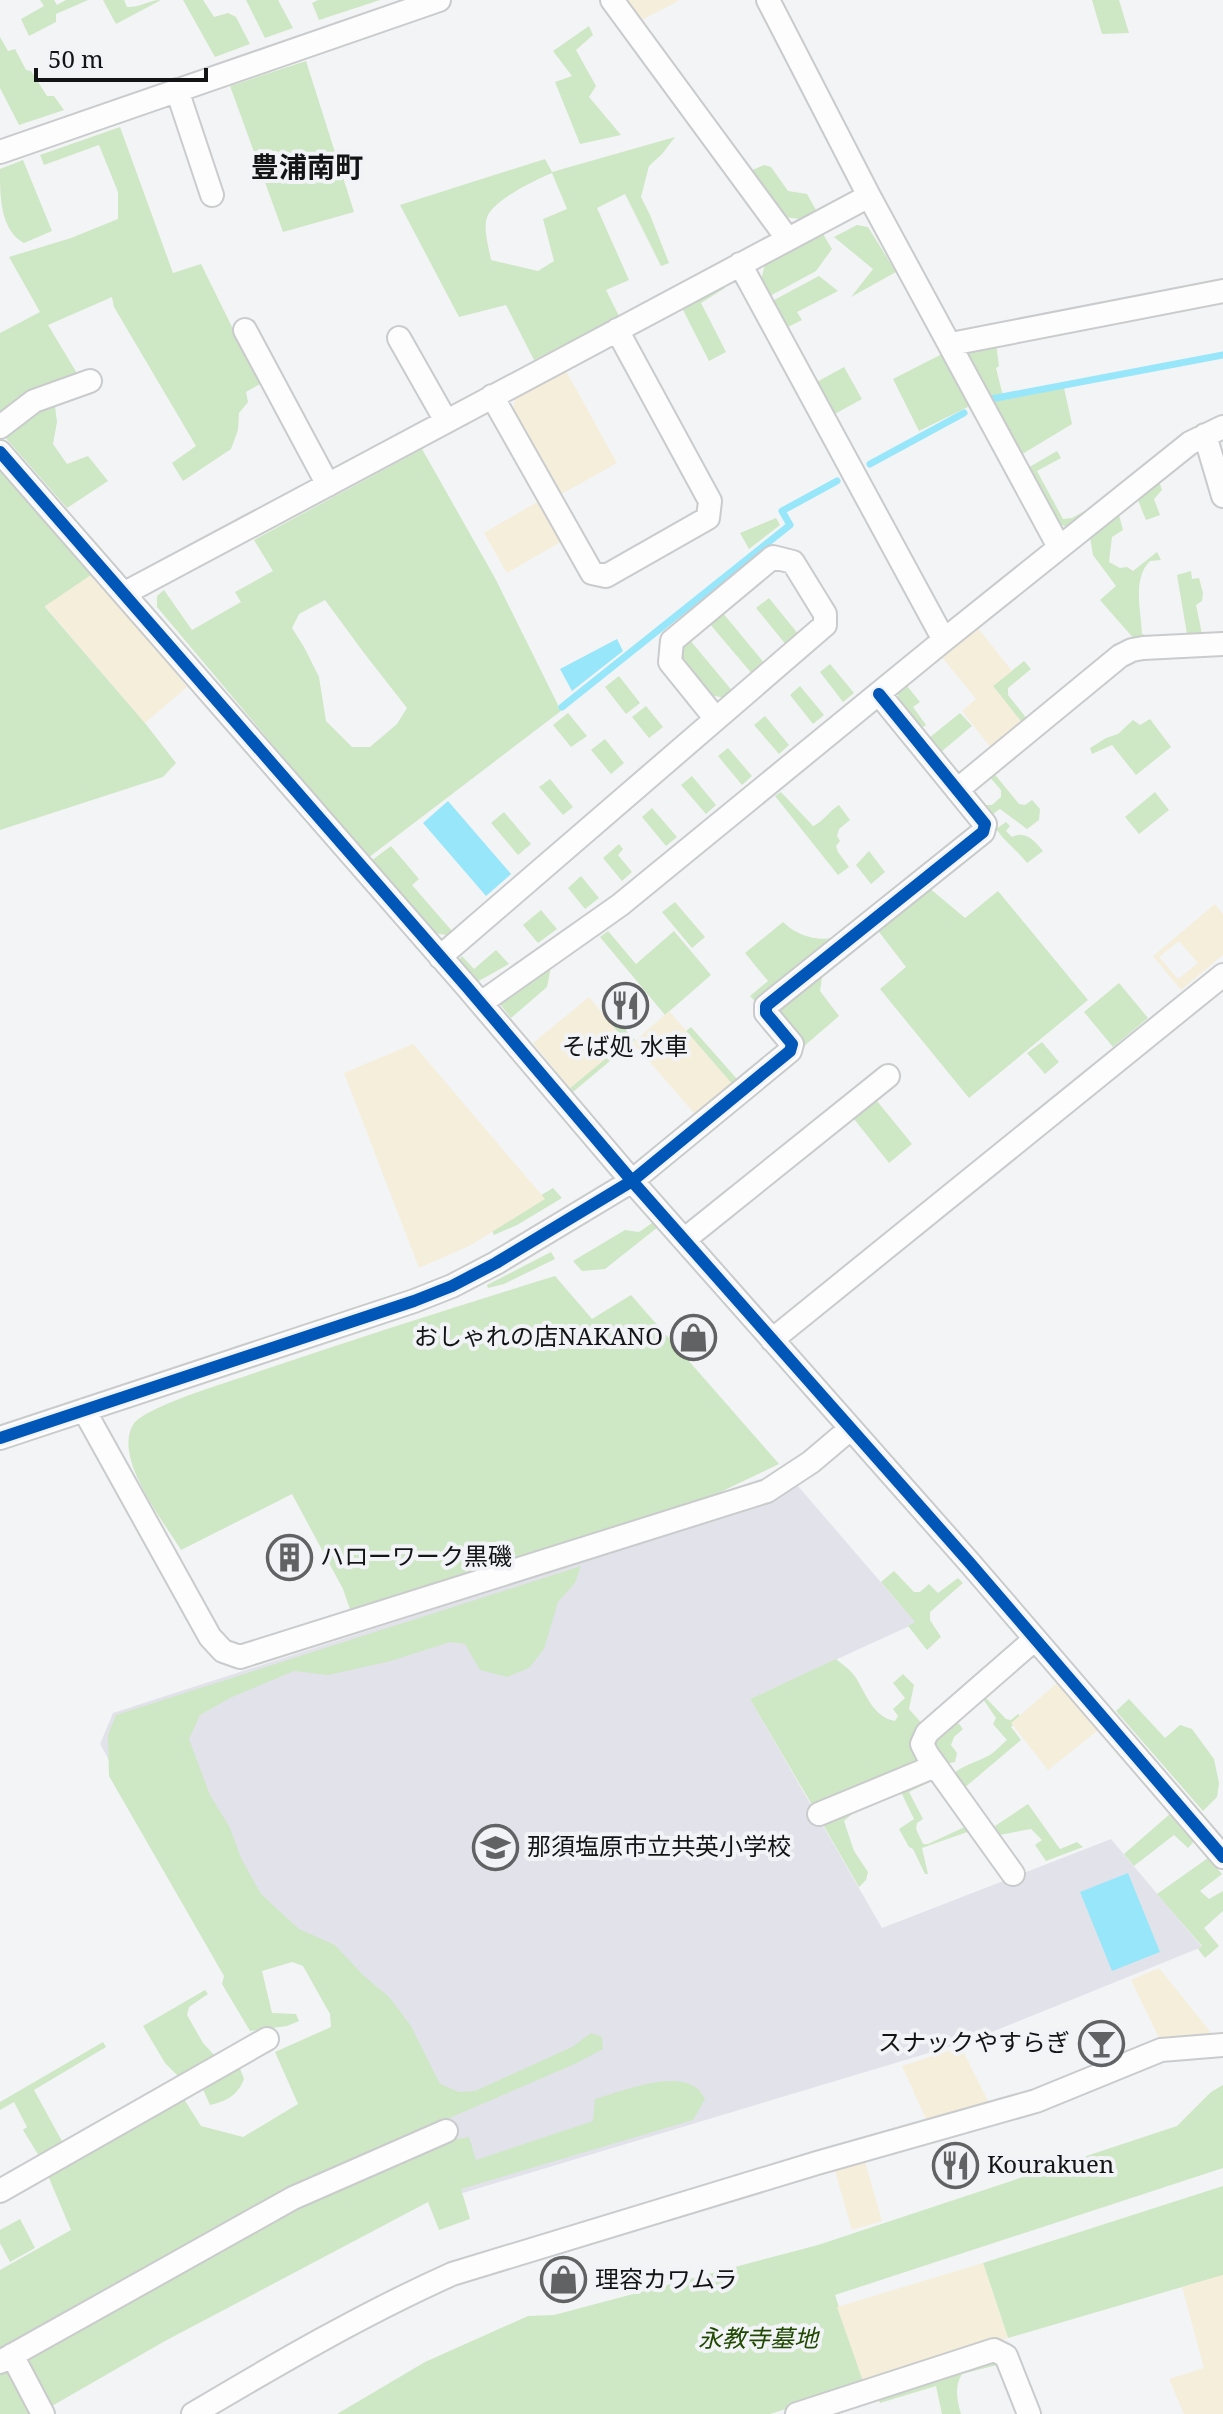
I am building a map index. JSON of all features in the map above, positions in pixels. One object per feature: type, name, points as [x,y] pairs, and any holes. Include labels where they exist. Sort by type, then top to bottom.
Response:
[{"type":"street","points":[[0,152],[439,0]]},
{"type":"street","points":[[612,0],[787,238]]},
{"type":"street","points":[[768,0],[869,196],[1059,547]]},
{"type":"street","points":[[177,90],[212,195]]},
{"type":"street","points":[[125,593],[869,196]]},
{"type":"street","points":[[740,264],[944,640]]},
{"type":"street","points":[[951,344],[1223,291]]},
{"type":"street","points":[[245,330],[328,485]]},
{"type":"street","points":[[492,396],[592,573],[606,576],[708,518],[710,501],[617,330]]},
{"type":"street","points":[[399,338],[446,421]]},
{"type":"street","points":[[0,427],[34,401],[90,381]]},
{"type":"street","points":[[481,1003],[620,905],[1059,547],[1190,443],[1214,431],[1223,496]]},
{"type":"street","points":[[0,452],[1223,1857]]},
{"type":"street","points":[[440,957],[716,719],[825,625],[825,614],[793,562],[773,557],[672,641],[670,662],[716,719]]},
{"type":"street","points":[[957,790],[1120,656],[1143,648],[1223,644]]},
{"type":"street","points":[[0,1438],[452,1286],[632,1181],[790,1051],[792,1044],[766,1013],[766,1006],[983,832],[985,824],[879,694]]},
{"type":"street","points":[[772,1340],[1223,975]]},
{"type":"street","points":[[685,1239],[888,1076]]},
{"type":"street","points":[[84,1410],[210,1637],[223,1651],[240,1657],[767,1491],[811,1462],[850,1429]]},
{"type":"street","points":[[1013,1874],[922,1744],[927,1733],[1035,1639]]},
{"type":"street","points":[[819,1814],[935,1766]]},
{"type":"street","points":[[0,2191],[267,2039]]},
{"type":"street","points":[[193,2414],[406,2295],[452,2274],[817,2163],[1036,2101],[1161,2050],[1223,2045]]},
{"type":"street","points":[[43,2414],[6,2358],[293,2198],[446,2131]]},
{"type":"street","points":[[797,2414],[994,2350],[1006,2356],[1029,2414]]},
{"type":"shaded area","name":"那須塩原市立共英小学校","points":[[798,1486],[916,1623],[750,1699],[882,1928],[1111,1839],[1202,1947],[972,2040],[453,2196],[326,1957],[173,1875],[100,1744],[113,1713],[769,1501]]},
{"type":"green space","points":[[40,0],[54,0],[57,5],[66,0],[88,0],[56,14],[56,22],[29,36],[21,19],[44,6]]},
{"type":"green space","points":[[103,0],[124,0],[127,7],[161,0],[116,24]]},
{"type":"green space","points":[[183,0],[203,0],[214,17],[228,13],[236,17],[250,44],[215,57]]},
{"type":"green space","points":[[246,0],[278,0],[293,28],[265,38]]},
{"type":"green space","points":[[318,0],[380,0],[319,20],[312,3]]},
{"type":"green space","points":[[1092,0],[1119,0],[1129,33],[1102,34]]},
{"type":"green space","points":[[589,26],[593,35],[576,50],[596,86],[589,97],[621,135],[580,144],[555,82],[572,76],[553,51]]},
{"type":"green space","points":[[0,37],[8,51],[15,49],[26,70],[31,71],[47,96],[54,96],[64,110],[19,125],[0,88]]},
{"type":"green space","points":[[306,61],[354,212],[283,232],[230,86]]},
{"type":"green space","points":[[120,127],[173,273],[201,264],[260,384],[246,392],[248,402],[239,413],[238,430],[231,449],[183,481],[172,463],[196,446],[114,307],[112,297],[48,325],[78,375],[28,393],[0,412],[0,333],[40,312],[9,257],[71,238],[118,219],[118,192],[99,145],[44,165],[40,155]]},
{"type":"green space","points":[[675,137],[649,166],[641,197],[669,263],[661,266],[625,194],[597,208],[629,280],[606,290],[619,316],[534,360],[506,305],[459,317],[400,205],[545,159],[552,172]],"holes":[[[552,173],[567,209],[543,219],[554,261],[538,271],[491,260],[486,220],[492,209],[507,197]]]},
{"type":"green space","points":[[23,160],[52,231],[24,243],[10,230],[6,221],[0,179],[0,169]]},
{"type":"green space","points":[[764,165],[771,167],[788,191],[807,194],[816,210],[800,219],[784,217],[748,172]]},
{"type":"green space","points":[[857,225],[868,227],[896,272],[851,297],[873,269],[834,237]]},
{"type":"green space","points":[[823,234],[832,249],[816,271],[770,296],[761,280],[765,264]]},
{"type":"green space","points":[[819,276],[838,291],[797,312],[802,320],[788,327],[774,300]]},
{"type":"green space","points":[[725,284],[725,288],[701,303],[726,352],[709,361],[681,306]]},
{"type":"green space","points":[[996,343],[999,366],[996,368],[1004,400],[1064,388],[1072,424],[1019,456],[965,352]]},
{"type":"green space","points":[[944,353],[970,406],[919,431],[893,379]]},
{"type":"green space","points":[[844,367],[862,399],[833,415],[815,383]]},
{"type":"green space","points":[[55,406],[57,422],[53,444],[67,464],[88,456],[108,481],[67,508],[3,435],[37,410]]},
{"type":"green space","points":[[422,449],[495,578],[561,711],[368,858],[157,607],[157,596],[164,590],[192,630],[241,602],[235,592],[273,571],[254,540]],"holes":[[[325,600],[407,708],[397,724],[370,747],[352,747],[326,721],[319,677],[292,628],[299,614]]]},
{"type":"green space","points":[[1057,451],[1061,458],[1037,471],[1063,519],[1072,518],[1095,505],[1070,528],[1056,523],[1026,469]]},
{"type":"green space","points":[[0,468],[94,573],[45,607],[176,763],[163,777],[0,830]]},
{"type":"green space","points":[[1159,481],[1162,490],[1154,499],[1160,515],[1146,520],[1137,498]]},
{"type":"green space","points":[[1119,515],[1123,530],[1112,537],[1109,562],[1133,571],[1157,552],[1161,560],[1150,561],[1144,568],[1139,586],[1142,634],[1172,635],[1172,638],[1135,640],[1100,600],[1116,586],[1093,555],[1090,537]]},
{"type":"green space","points":[[776,518],[780,525],[749,549],[740,533]]},
{"type":"green space","points":[[1191,571],[1192,579],[1199,578],[1203,593],[1202,601],[1196,605],[1202,634],[1187,634],[1177,575]]},
{"type":"green space","points":[[769,598],[799,635],[787,646],[756,608]]},
{"type":"green space","points":[[722,612],[765,664],[753,675],[709,623]]},
{"type":"green space","points":[[689,639],[734,693],[726,698],[709,695],[681,660],[683,643]]},
{"type":"green space","points":[[1024,661],[1031,669],[1008,688],[1008,695],[1028,720],[1023,724],[993,686]]},
{"type":"green space","points":[[830,664],[854,693],[843,702],[820,672]]},
{"type":"green space","points":[[619,676],[640,703],[626,714],[605,687]]},
{"type":"green space","points":[[800,686],[824,715],[813,724],[790,695]]},
{"type":"green space","points":[[907,686],[920,702],[913,707],[926,725],[919,730],[898,704],[898,693]]},
{"type":"green space","points":[[646,706],[663,727],[649,738],[632,717]]},
{"type":"green space","points":[[568,713],[587,736],[571,747],[553,725]]},
{"type":"green space","points":[[960,713],[972,726],[941,752],[929,738]]},
{"type":"green space","points":[[765,716],[789,745],[779,754],[754,725]]},
{"type":"green space","points":[[1150,719],[1171,747],[1136,775],[1112,745],[1092,754],[1090,748],[1118,734],[1133,720],[1140,725]]},
{"type":"green space","points":[[605,739],[624,763],[611,774],[591,750]]},
{"type":"green space","points":[[728,748],[752,776],[742,785],[718,756]]},
{"type":"green space","points":[[992,771],[1019,804],[1025,805],[1032,800],[1040,809],[1039,820],[1027,829],[1000,809],[989,817],[970,794],[974,790],[986,805],[992,805],[1001,797],[1001,790],[987,774]]},
{"type":"green space","points":[[692,776],[716,805],[706,814],[681,785]]},
{"type":"green space","points":[[550,779],[573,807],[563,815],[539,787]]},
{"type":"green space","points":[[781,792],[813,826],[839,805],[850,820],[839,829],[837,836],[840,841],[836,846],[849,867],[838,875],[775,796]]},
{"type":"green space","points":[[1155,792],[1169,810],[1139,834],[1125,817]]},
{"type":"green space","points":[[652,808],[677,837],[666,846],[642,817]]},
{"type":"green space","points":[[504,812],[531,844],[518,855],[491,823]]},
{"type":"green space","points":[[1006,822],[1010,826],[1006,831],[1012,837],[1025,836],[1043,851],[1027,863],[996,829]]},
{"type":"green space","points":[[619,844],[623,849],[618,855],[632,872],[622,881],[603,858]]},
{"type":"green space","points":[[391,846],[419,879],[412,885],[452,931],[446,935],[434,933],[371,861]]},
{"type":"green space","points":[[869,851],[885,872],[871,884],[856,865]]},
{"type":"green space","points":[[581,876],[599,898],[585,909],[568,888]]},
{"type":"green space","points":[[927,886],[965,918],[998,891],[1088,1000],[969,1098],[880,989],[906,967],[876,928]]},
{"type":"green space","points":[[675,902],[705,937],[692,948],[662,912]]},
{"type":"green space","points":[[541,910],[557,929],[538,943],[523,925]]},
{"type":"green space","points":[[783,922],[800,934],[819,939],[833,938],[835,942],[759,1006],[750,996],[768,981],[745,953]]},
{"type":"green space","points":[[608,931],[636,964],[674,931],[711,975],[665,1015],[600,937]]},
{"type":"green space","points":[[496,950],[509,964],[477,982],[458,961],[462,956],[474,969]]},
{"type":"green space","points":[[551,967],[547,987],[511,1018],[497,1000]]},
{"type":"green space","points":[[817,971],[822,977],[820,991],[839,1016],[803,1047],[775,1012]]},
{"type":"green space","points":[[1119,983],[1148,1018],[1113,1047],[1084,1012]]},
{"type":"green space","points":[[616,1020],[635,1040],[573,1092],[570,1088],[625,1042],[611,1024]]},
{"type":"green space","points":[[691,1027],[737,1079],[732,1084],[686,1031]]},
{"type":"green space","points":[[1042,1042],[1059,1062],[1045,1074],[1027,1053]]},
{"type":"green space","points":[[877,1101],[912,1144],[889,1163],[854,1119]]},
{"type":"green space","points":[[553,1188],[562,1198],[494,1235],[490,1226]]},
{"type":"green space","points":[[655,1221],[658,1227],[605,1269],[582,1271],[573,1261],[625,1230],[639,1232]]},
{"type":"green space","points":[[551,1252],[555,1259],[504,1284],[488,1288],[487,1285]]},
{"type":"green space","points":[[555,1276],[592,1319],[631,1295],[779,1464],[708,1498],[351,1612],[343,1589],[292,1494],[181,1550],[143,1489],[130,1455],[129,1439],[133,1425],[154,1410],[192,1394]]},
{"type":"green space","points":[[581,1566],[575,1583],[558,1602],[544,1649],[529,1668],[507,1677],[480,1670],[465,1644],[450,1642],[391,1661],[328,1675],[294,1671],[232,1697],[200,1715],[189,1739],[210,1795],[229,1826],[242,1860],[261,1894],[299,1929],[335,1945],[390,1998],[411,2026],[440,2084],[459,2092],[475,2091],[572,2047],[591,2033],[602,2037],[603,2049],[577,2063],[438,2123],[457,2139],[469,2137],[476,2160],[593,2121],[595,2099],[647,2084],[675,2081],[698,2089],[705,2099],[693,2120],[461,2189],[470,2219],[439,2230],[428,2202],[165,2341],[38,2414],[0,2414],[0,2270],[71,2230],[46,2171],[182,2096],[201,2126],[243,2137],[298,2104],[275,2052],[331,2027],[330,2014],[303,1966],[292,1962],[262,1971],[272,2013],[296,2014],[299,2021],[287,2026],[250,2031],[222,1984],[224,1976],[109,1776],[108,1735],[116,1715]]},
{"type":"green space","points":[[894,1571],[914,1592],[920,1592],[929,1584],[938,1593],[958,1578],[963,1583],[930,1612],[930,1620],[941,1637],[927,1650],[908,1626],[915,1622],[881,1582]]},
{"type":"green space","points":[[836,1659],[854,1675],[876,1710],[887,1719],[895,1721],[898,1716],[893,1709],[905,1698],[893,1683],[903,1674],[914,1685],[909,1709],[924,1726],[924,1759],[815,1810],[750,1699]]},
{"type":"green space","points":[[985,1697],[1006,1719],[1011,1720],[1018,1714],[1021,1717],[1011,1727],[1021,1740],[963,1789],[952,1775],[989,1756],[1007,1740],[993,1724],[996,1718],[983,1699]]},
{"type":"green space","points":[[1129,1699],[1165,1738],[1180,1725],[1192,1729],[1214,1759],[1219,1783],[1217,1797],[1203,1811],[1116,1711]]},
{"type":"green space","points":[[956,1720],[963,1729],[951,1745],[957,1753],[955,1762],[946,1764],[932,1745]]},
{"type":"green space","points":[[935,1776],[936,1779],[909,1792],[923,1819],[917,1823],[916,1829],[923,1844],[969,1825],[973,1830],[922,1848],[928,1874],[925,1874],[899,1829],[914,1819],[900,1790]]},
{"type":"green space","points":[[1028,1804],[1060,1849],[1077,1842],[1083,1847],[1046,1861],[1035,1845],[1042,1840],[1031,1829],[999,1835],[992,1828]]},
{"type":"green space","points":[[853,1808],[852,1814],[844,1821],[854,1851],[868,1872],[866,1880],[859,1887],[821,1821]]},
{"type":"green space","points":[[1171,1813],[1196,1839],[1188,1848],[1174,1835],[1134,1866],[1124,1854]]},
{"type":"green space","points":[[1208,1858],[1222,1874],[1200,1891],[1209,1899],[1223,1891],[1223,1911],[1204,1928],[1219,1946],[1205,1958],[1198,1949],[1202,1946],[1157,1894]]},
{"type":"green space","points":[[205,1990],[208,1994],[189,2007],[187,2015],[203,2043],[216,2057],[179,2077],[165,2063],[143,2026]]},
{"type":"green space","points":[[103,2042],[106,2047],[34,2090],[63,2143],[39,2156],[23,2130],[27,2127],[14,2102],[0,2110],[0,2102]]},
{"type":"green space","points":[[239,2066],[244,2079],[239,2089],[227,2099],[210,2105],[202,2087]]},
{"type":"green space","name":"永教寺墓地","points":[[1223,2085],[1223,2168],[835,2295],[864,2384],[770,2414],[337,2414],[425,2362],[528,2316],[554,2315],[818,2245],[1177,2126],[1211,2092]]},
{"type":"green space","points":[[1223,2186],[1223,2275],[1008,2338],[983,2263]]},
{"type":"green space","points":[[20,2219],[35,2248],[10,2262],[0,2243],[0,2230]]},
{"type":"green space","points":[[994,2356],[1004,2360],[1025,2414],[1017,2414],[1001,2364],[962,2374],[957,2389],[961,2414],[942,2414],[936,2386],[880,2403],[877,2396]]},
{"type":"sand","points":[[622,0],[680,0],[638,22]]},
{"type":"sand","points":[[566,371],[617,463],[558,496],[512,412],[516,396]]},
{"type":"sand","points":[[539,501],[562,541],[507,573],[484,533]]},
{"type":"sand","points":[[94,573],[187,687],[145,723],[45,606]]},
{"type":"sand","points":[[977,627],[1012,671],[993,686],[1023,724],[992,749],[962,711],[976,699],[941,656]]},
{"type":"sand","points":[[1215,904],[1223,914],[1223,955],[1181,990],[1153,956]],"holes":[[[1179,941],[1198,963],[1178,979],[1159,957]]]},
{"type":"sand","points":[[589,997],[626,1042],[570,1088],[533,1043]]},
{"type":"sand","points":[[669,1011],[732,1084],[696,1115],[633,1043]]},
{"type":"sand","points":[[413,1044],[545,1199],[469,1246],[419,1268],[344,1073]]},
{"type":"sand","points":[[1057,1683],[1097,1731],[1048,1770],[1011,1723]]},
{"type":"sand","points":[[1159,1968],[1213,2035],[1159,2038],[1131,1980]]},
{"type":"sand","points":[[961,2047],[989,2103],[927,2121],[902,2066]]},
{"type":"sand","points":[[865,2162],[882,2221],[852,2230],[835,2171]]},
{"type":"sand","points":[[983,2263],[1008,2338],[864,2384],[837,2307]]},
{"type":"sand","points":[[1223,2275],[1223,2414],[1184,2414],[1169,2379],[1204,2368],[1182,2287]]},
{"type":"water","points":[[617,639],[623,651],[572,691],[560,669]]},
{"type":"water","points":[[448,801],[511,874],[486,896],[423,823]]},
{"type":"water","points":[[1128,1873],[1160,1952],[1112,1971],[1080,1892]]},
{"type":"waterway","points":[[991,399],[1223,355]]},
{"type":"waterway","points":[[870,464],[964,413]]},
{"type":"waterway","points":[[562,707],[790,525],[782,511],[837,481]]},
{"type":"cycle path","points":[[0,452],[1223,1857]]},
{"type":"cycle path","points":[[0,1438],[452,1286],[632,1181],[790,1051],[792,1044],[766,1013],[766,1006],[983,832],[985,824],[879,694]]},
{"type":"place","name":"そば処 水車","points":[[625,1005]]},
{"type":"place","name":"おしゃれの店NAKANO","points":[[694,1337]]},
{"type":"place","name":"ハローワーク黒磯","points":[[289,1557]]},
{"type":"place","name":"那須塩原市立共英小学校","points":[[496,1847]]},
{"type":"place","name":"スナックやすらぎ","points":[[1101,2043]]},
{"type":"place","name":"Kourakuen","points":[[956,2165]]},
{"type":"place","name":"理容カワムラ","points":[[564,2280]]},
{"type":"district","name":"豊浦南町","points":[[307,167]]}]
